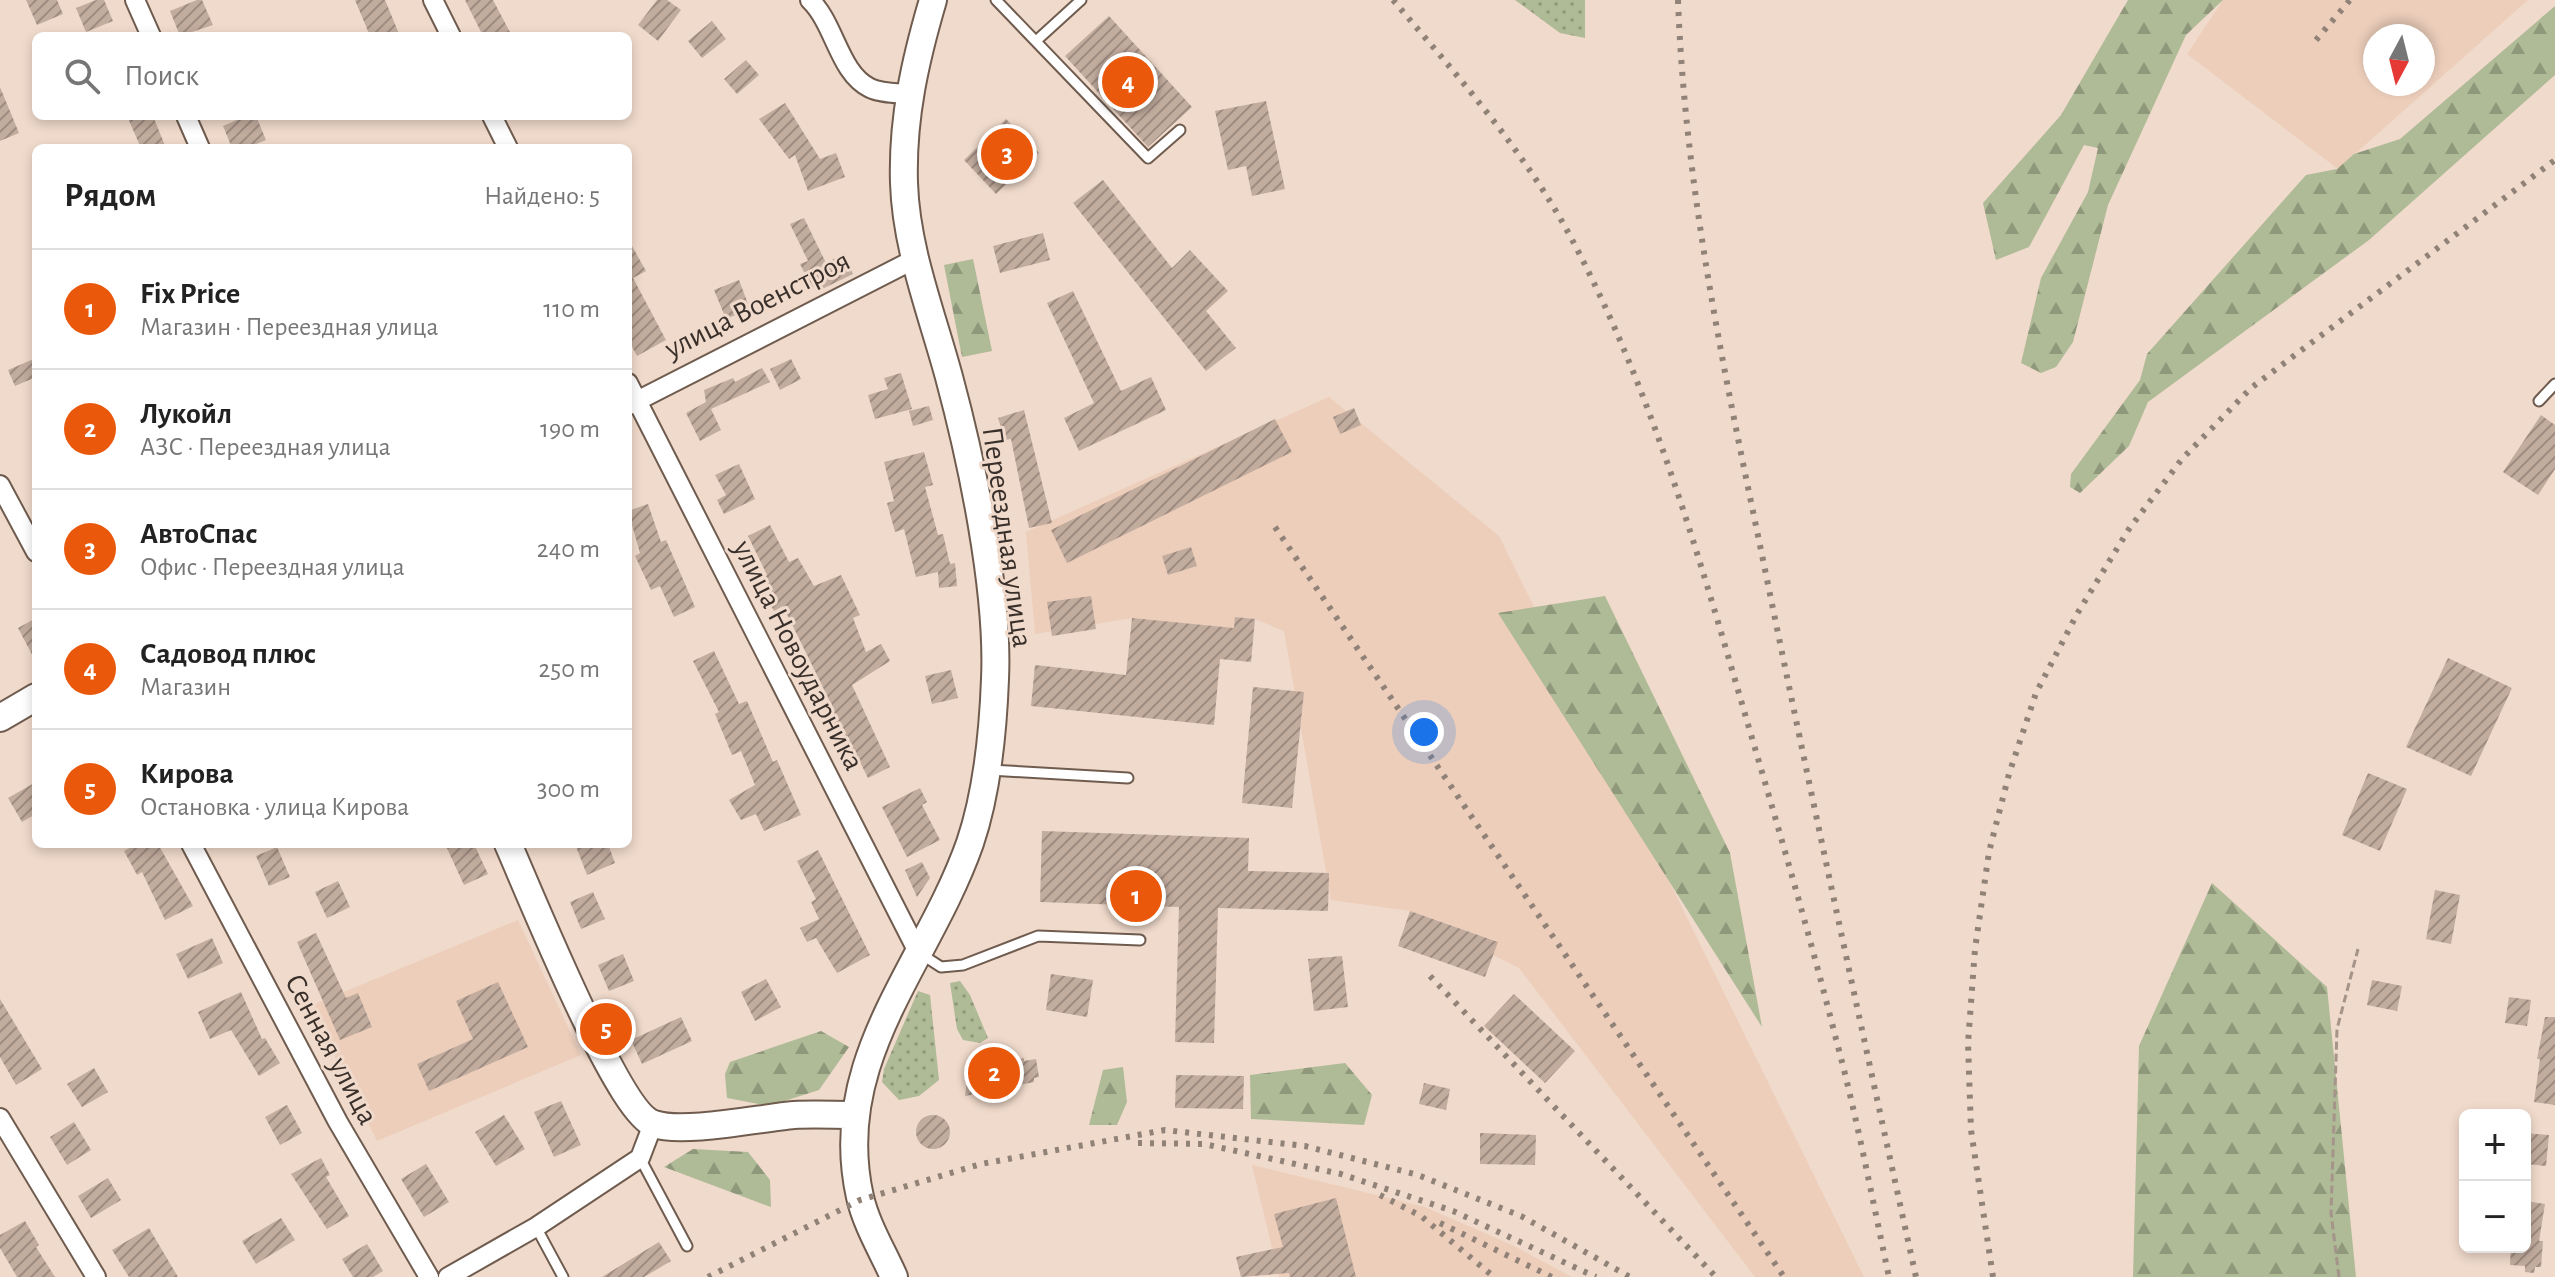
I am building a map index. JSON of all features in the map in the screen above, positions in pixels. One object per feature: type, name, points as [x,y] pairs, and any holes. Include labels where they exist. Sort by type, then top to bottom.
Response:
[{"type":"street","points":[[135,0],[149,32]]},
{"type":"street","points":[[433,0],[449,32]]},
{"type":"street","points":[[810,0],[832,29],[859,81],[873,90],[907,94]]},
{"type":"street","name":"Переездная улица","points":[[894,1277],[860,1200],[854,1158],[855,1115],[874,1037],[919,954],[971,841],[986,770],[995,678],[991,603],[976,503],[950,380],[915,259],[904,185],[907,94],[933,0]]},
{"type":"street","points":[[188,120],[198,144]]},
{"type":"street","points":[[494,120],[506,144]]},
{"type":"street","name":"улица Военстроя","points":[[633,403],[915,259]]},
{"type":"street","name":"улица Новоударника","points":[[633,403],[919,954]]},
{"type":"street","points":[[0,485],[32,545]]},
{"type":"street","points":[[0,718],[32,699]]},
{"type":"street","name":"Сенная улица","points":[[193,848],[338,1122],[429,1277]]},
{"type":"street","points":[[510,848],[589,1026],[635,1111],[653,1124],[703,1125],[796,1115],[855,1115]]},
{"type":"street","points":[[0,1118],[96,1277]]},
{"type":"street","points":[[448,1277],[536,1227],[640,1158],[653,1124]]},
{"type":"lane","points":[[996,0],[1148,158],[1180,130]]},
{"type":"lane","points":[[1036,41],[1081,0]]},
{"type":"lane","points":[[2539,401],[2555,384]]},
{"type":"lane","points":[[986,770],[1128,778]]},
{"type":"lane","points":[[919,954],[941,967],[963,965],[1038,936],[1140,940]]},
{"type":"lane","points":[[640,1158],[687,1246]]},
{"type":"lane","points":[[536,1227],[563,1277]]},
{"type":"path","points":[[2339,1277],[2331,1213],[2337,1029],[2358,949]]},
{"type":"shaded area","points":[[2223,0],[2528,0],[2435,83],[2435,24],[2363,24],[2363,96],[2420,96],[2338,169],[2187,54]]},
{"type":"shaded area","points":[[1329,397],[1499,536],[1864,1277],[1755,1277],[1519,968],[1493,955],[1497,941],[1410,911],[1331,900],[1284,631],[1255,619],[1236,617],[1234,628],[1132,618],[1035,634],[1026,532]]},
{"type":"shaded area","points":[[518,920],[581,1055],[377,1141],[310,1006]]},
{"type":"shaded area","points":[[1252,1165],[1425,1207],[1512,1245],[1572,1277],[1279,1277]]},
{"type":"green space","points":[[1515,0],[1585,0],[1585,38],[1560,33]]},
{"type":"green space","points":[[2128,0],[2223,0],[2186,35],[2108,205],[2073,342],[2056,367],[2041,373],[2021,363],[2041,278],[2088,192],[2098,148],[2084,145],[2029,247],[1996,260],[1983,203],[2061,115]]},
{"type":"green space","points":[[2555,6],[2555,75],[2369,240],[2148,402],[2129,446],[2080,493],[2070,487],[2071,474],[2140,380],[2147,354],[2306,175],[2337,169],[2354,154],[2400,139]]},
{"type":"green space","points":[[973,259],[992,351],[962,357],[944,265]]},
{"type":"green space","points":[[1605,596],[1730,853],[1762,1027],[1498,613]]},
{"type":"green space","points":[[2212,883],[2327,987],[2356,1277],[2133,1277],[2139,1046]]},
{"type":"green space","points":[[960,981],[970,995],[988,1038],[980,1043],[963,1040],[957,1029],[950,983]]},
{"type":"green space","points":[[918,991],[930,995],[939,1080],[919,1096],[899,1100],[882,1082],[884,1069]]},
{"type":"green space","points":[[821,1031],[849,1047],[819,1090],[769,1106],[727,1098],[725,1074],[730,1062]]},
{"type":"green space","points":[[1345,1063],[1372,1095],[1364,1125],[1251,1119],[1250,1075]]},
{"type":"green space","points":[[1123,1067],[1127,1102],[1117,1125],[1089,1125],[1103,1070]]},
{"type":"green space","points":[[693,1149],[748,1152],[770,1180],[771,1207],[664,1167]]},
{"type":"building","points":[[26,0],[57,0],[63,14],[37,25]]},
{"type":"building","points":[[104,0],[113,21],[86,32],[76,8]]},
{"type":"building","points":[[202,0],[213,25],[192,32],[178,32],[170,11]]},
{"type":"building","points":[[355,0],[385,0],[398,32],[368,32]]},
{"type":"building","points":[[465,0],[493,0],[510,32],[481,32]]},
{"type":"building","points":[[657,0],[667,0],[681,10],[658,41],[638,25]]},
{"type":"building","points":[[1109,16],[1192,107],[1148,147],[1065,56]]},
{"type":"building","points":[[712,21],[726,39],[702,58],[688,41]]},
{"type":"building","points":[[746,60],[759,75],[737,94],[724,79]]},
{"type":"building","points":[[0,87],[19,133],[0,141]]},
{"type":"building","points":[[1266,101],[1285,189],[1252,196],[1246,166],[1228,170],[1215,111]]},
{"type":"building","points":[[785,103],[820,159],[836,153],[845,177],[808,191],[795,155],[789,159],[759,119]]},
{"type":"building","points":[[1006,119],[1039,153],[996,194],[964,160]]},
{"type":"building","points":[[129,120],[155,120],[164,144],[139,144]]},
{"type":"building","points":[[237,120],[258,120],[266,140],[256,144],[230,144],[223,126]]},
{"type":"building","points":[[1103,180],[1172,268],[1190,250],[1228,291],[1206,311],[1236,348],[1206,371],[1073,203]]},
{"type":"building","points":[[804,218],[826,263],[844,254],[853,274],[822,289],[819,285],[812,288],[800,264],[808,261],[790,224]]},
{"type":"building","points":[[1043,233],[1050,260],[1000,273],[993,246]]},
{"type":"building","points":[[632,246],[646,271],[633,278],[666,340],[637,356],[632,347]]},
{"type":"building","points":[[739,280],[750,309],[726,319],[714,290]]},
{"type":"building","points":[[1073,291],[1121,391],[1151,377],[1166,410],[1079,451],[1064,418],[1094,403],[1047,303]]},
{"type":"building","points":[[791,359],[801,379],[780,390],[770,369]]},
{"type":"building","points":[[32,360],[32,379],[15,386],[8,370]]},
{"type":"building","points":[[762,368],[770,382],[711,409],[721,430],[700,441],[686,413],[706,402],[704,390],[733,378],[735,382]]},
{"type":"building","points":[[901,373],[912,409],[875,419],[868,395],[888,389],[884,378]]},
{"type":"building","points":[[929,406],[933,420],[913,426],[909,411]]},
{"type":"building","points":[[1354,408],[1361,425],[1340,434],[1333,417]]},
{"type":"building","points":[[1024,410],[1052,523],[1029,528],[1011,439],[1005,440],[998,418]]},
{"type":"building","points":[[2541,415],[2555,425],[2555,469],[2538,495],[2503,472]]},
{"type":"building","points":[[1275,419],[1292,452],[1067,563],[1051,530]]},
{"type":"building","points":[[924,452],[933,485],[925,487],[938,535],[943,534],[950,564],[955,563],[957,586],[939,588],[938,572],[916,577],[904,529],[895,532],[887,503],[894,501],[884,462]]},
{"type":"building","points":[[739,464],[755,499],[724,514],[717,500],[726,495],[715,475]]},
{"type":"building","points":[[648,504],[661,542],[666,540],[695,607],[674,617],[660,586],[651,590],[635,556],[640,553],[632,525],[632,510]]},
{"type":"building","points":[[770,525],[789,562],[798,558],[814,586],[841,575],[860,615],[853,618],[866,652],[881,644],[890,661],[852,685],[890,767],[868,778],[857,756],[851,759],[825,709],[832,706],[783,606],[774,611],[757,581],[767,575],[748,536]]},
{"type":"building","points":[[1191,547],[1197,566],[1168,575],[1162,556]]},
{"type":"building","points":[[1091,596],[1096,629],[1052,636],[1047,602]]},
{"type":"building","points":[[1235,617],[1255,619],[1251,662],[1220,659],[1214,725],[1031,706],[1035,665],[1126,675],[1132,618],[1234,628]]},
{"type":"building","points":[[32,620],[32,654],[18,628]]},
{"type":"building","points":[[714,651],[739,704],[747,701],[773,762],[777,760],[801,815],[764,831],[756,814],[741,820],[729,800],[755,785],[741,751],[732,755],[715,714],[719,712],[693,661]]},
{"type":"building","points":[[2448,658],[2512,688],[2471,776],[2406,747]]},
{"type":"building","points":[[951,670],[958,698],[932,704],[925,676]]},
{"type":"building","points":[[1253,687],[1304,692],[1292,808],[1242,803]]},
{"type":"building","points":[[2368,773],[2407,789],[2380,851],[2342,835]]},
{"type":"building","points":[[32,784],[32,816],[22,822],[8,798]]},
{"type":"building","points":[[920,788],[927,802],[922,805],[940,840],[907,857],[882,807]]},
{"type":"building","points":[[1042,831],[1249,838],[1248,871],[1329,873],[1328,911],[1218,908],[1214,1043],[1175,1042],[1179,907],[1040,902]]},
{"type":"building","points":[[130,848],[160,848],[193,906],[165,920],[142,872],[137,875],[124,851]]},
{"type":"building","points":[[277,848],[290,877],[269,886],[256,856]]},
{"type":"building","points":[[447,848],[476,848],[488,874],[464,885]]},
{"type":"building","points":[[577,848],[609,848],[615,863],[587,875]]},
{"type":"building","points":[[818,850],[870,955],[837,973],[816,938],[807,942],[800,928],[819,919],[811,902],[816,899],[797,861]]},
{"type":"building","points":[[922,862],[930,878],[917,897],[905,870]]},
{"type":"building","points":[[338,881],[350,907],[327,918],[315,892]]},
{"type":"building","points":[[2435,890],[2460,895],[2451,944],[2426,939]]},
{"type":"building","points":[[593,892],[605,919],[581,929],[570,902]]},
{"type":"building","points":[[1410,911],[1498,942],[1485,977],[1398,946]]},
{"type":"building","points":[[316,933],[346,998],[358,993],[372,1027],[340,1040],[297,942]]},
{"type":"building","points":[[212,938],[223,963],[188,979],[176,954]]},
{"type":"building","points":[[623,954],[634,981],[609,991],[598,965]]},
{"type":"building","points":[[1342,956],[1348,1007],[1314,1011],[1308,959]]},
{"type":"building","points":[[1051,974],[1093,980],[1087,1017],[1046,1010]]},
{"type":"building","points":[[766,979],[781,1007],[755,1021],[741,992]]},
{"type":"building","points":[[2372,980],[2402,986],[2397,1011],[2367,1005]]},
{"type":"building","points":[[498,982],[528,1047],[429,1091],[417,1064],[473,1039],[456,1001]]},
{"type":"building","points":[[241,992],[262,1039],[265,1038],[280,1063],[259,1076],[231,1030],[210,1039],[198,1012]]},
{"type":"building","points":[[1514,994],[1575,1051],[1545,1083],[1484,1026]]},
{"type":"building","points":[[2509,997],[2531,1000],[2527,1026],[2505,1023]]},
{"type":"building","points":[[0,999],[42,1069],[16,1085],[0,1057]]},
{"type":"building","points":[[681,1017],[692,1041],[642,1064],[631,1040]]},
{"type":"building","points":[[2545,1017],[2555,1017],[2555,1105],[2534,1102],[2540,1059],[2537,1059]]},
{"type":"building","points":[[1024,1058],[1024,1061],[1036,1059],[1039,1077],[1034,1078],[1034,1082],[965,1096],[969,1068]]},
{"type":"building","points":[[94,1068],[108,1092],[82,1107],[67,1084]]},
{"type":"building","points":[[1176,1075],[1244,1076],[1243,1109],[1175,1108]]},
{"type":"building","points":[[1424,1083],[1450,1089],[1446,1110],[1419,1104]]},
{"type":"building","points":[[561,1101],[581,1145],[554,1157],[534,1112]]},
{"type":"building","points":[[287,1105],[302,1133],[280,1145],[265,1117]]},
{"type":"building","points":[[504,1115],[525,1149],[496,1166],[475,1132]]},
{"type":"building","points":[[933,1115],[945,1120],[950,1132],[945,1144],[933,1149],[921,1144],[916,1132],[921,1120]]},
{"type":"building","points":[[74,1122],[91,1150],[67,1165],[50,1137]]},
{"type":"building","points":[[1480,1133],[1536,1135],[1535,1165],[1480,1164]]},
{"type":"building","points":[[2531,1134],[2549,1135],[2546,1166],[2531,1165]]},
{"type":"building","points":[[321,1158],[330,1175],[326,1177],[349,1216],[327,1229],[291,1174]]},
{"type":"building","points":[[426,1164],[449,1202],[424,1217],[401,1179]]},
{"type":"building","points":[[108,1178],[121,1200],[91,1218],[78,1196]]},
{"type":"building","points":[[1336,1198],[1356,1277],[1290,1277],[1289,1273],[1241,1277],[1236,1257],[1283,1247],[1274,1214]]},
{"type":"building","points":[[2531,1202],[2545,1204],[2539,1241],[2543,1241],[2541,1267],[2535,1267],[2534,1273],[2525,1272],[2525,1266],[2510,1265],[2511,1253],[2531,1253]]},
{"type":"building","points":[[281,1218],[295,1240],[256,1264],[242,1241]]},
{"type":"building","points":[[25,1221],[39,1245],[36,1247],[55,1277],[17,1277],[0,1248],[0,1235]]},
{"type":"building","points":[[149,1228],[178,1277],[129,1277],[112,1250]]},
{"type":"building","points":[[659,1242],[671,1261],[644,1277],[602,1277]]},
{"type":"building","points":[[367,1244],[383,1271],[373,1277],[353,1277],[342,1259]]},
{"type":"railway","points":[[1393,0],[1487,112],[1551,203],[1597,289],[1645,403],[1705,578],[1802,910],[1851,1098],[1889,1277]]},
{"type":"railway","points":[[1678,0],[1689,140],[1721,349],[1799,736],[1916,1277]]},
{"type":"railway","points":[[2316,40],[2350,0]]},
{"type":"railway","points":[[1993,1277],[1971,1130],[1968,1043],[1975,949],[1989,852],[2009,774],[2036,693],[2077,614],[2129,529],[2182,459],[2251,388],[2555,160]]},
{"type":"railway","points":[[1275,527],[1784,1277]]},
{"type":"railway","points":[[1430,976],[1716,1277]]},
{"type":"railway","points":[[708,1277],[860,1200],[981,1164],[1165,1130],[1305,1146],[1418,1175],[1521,1216],[1630,1277]]},
{"type":"railway","points":[[1138,1143],[1204,1144],[1341,1174],[1453,1211],[1596,1277]]},
{"type":"railway","points":[[1380,1195],[1421,1216],[1494,1277]]},
{"type":"railway","points":[[1440,1223],[1552,1277]]},
{"type":"place","name":"Садовод плюс","points":[[1128,82]]},
{"type":"place","name":"АвтоСпас","points":[[1007,154]]},
{"type":"place","name":"Fix Price","points":[[1136,896]]},
{"type":"place","name":"Кирова","points":[[606,1029]]},
{"type":"place","name":"Лукойл","points":[[994,1073]]}]
